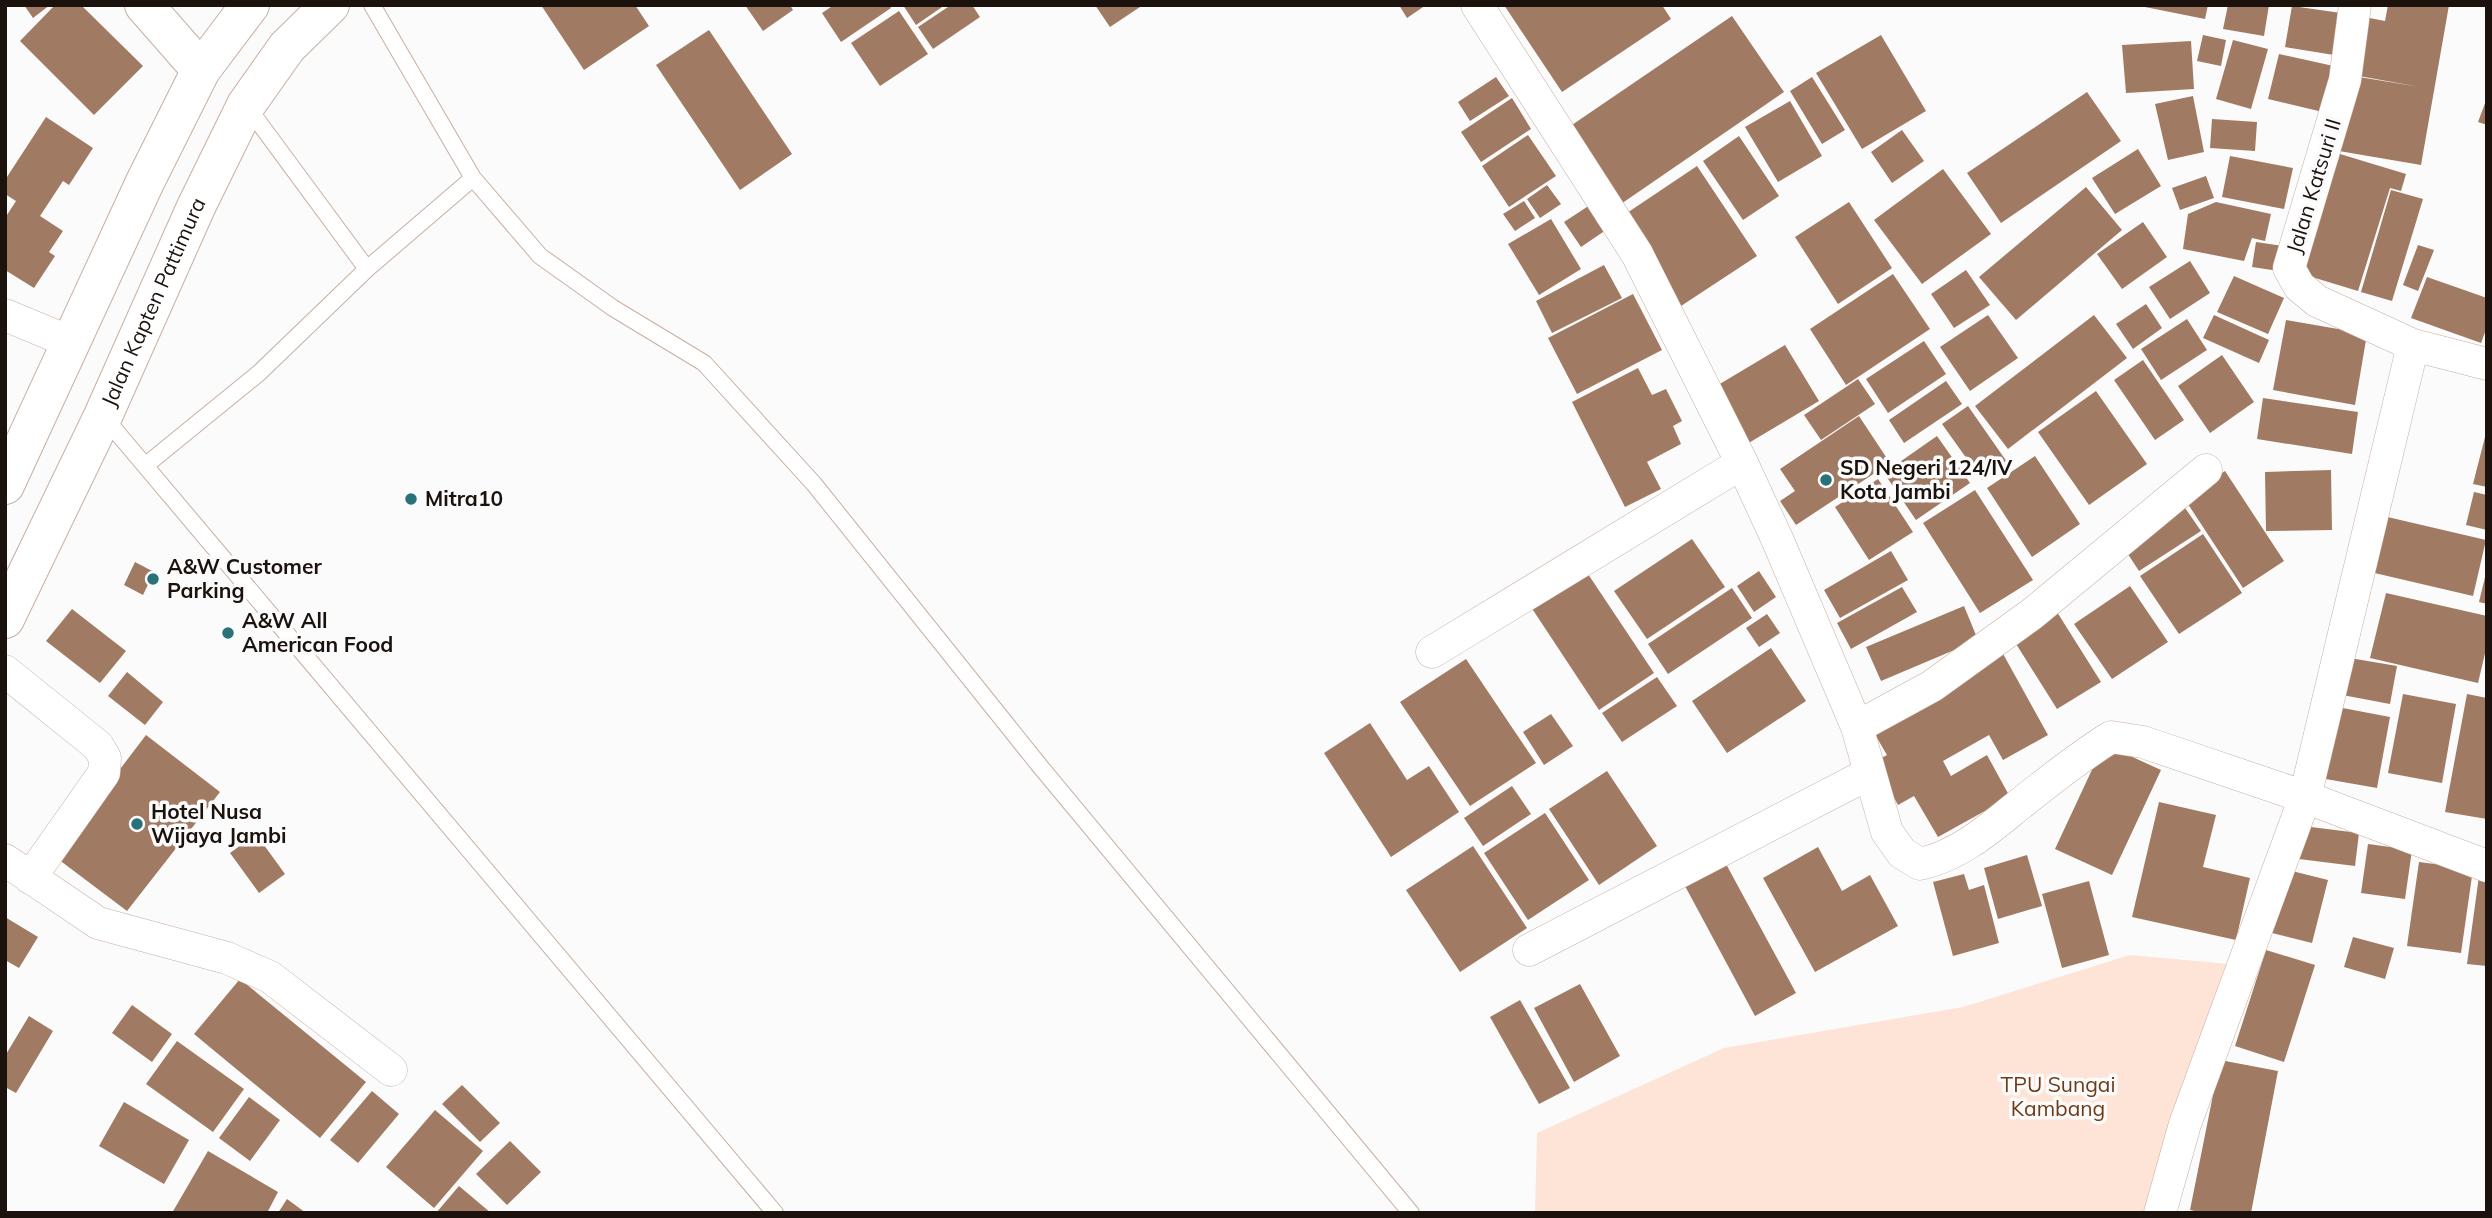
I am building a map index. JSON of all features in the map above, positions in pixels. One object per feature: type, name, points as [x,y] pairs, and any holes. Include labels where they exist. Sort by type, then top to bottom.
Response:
[{"type":"main road","points":[[144,5],[201,70],[246,105]]},
{"type":"main road","points":[[5,485],[145,182],[201,70],[250,5]]},
{"type":"main road","name":"Jalan Kapten Pattimura","points":[[5,619],[103,416],[195,207],[246,105],[287,47],[330,5]]},
{"type":"street","points":[[1477,5],[1637,254],[1742,463],[1857,727],[1886,832],[1902,853],[1920,864],[1942,859],[1973,842],[2081,755],[2111,737],[2143,742],[2305,797],[2487,866]]},
{"type":"street","name":"Jalan Katsuri II","points":[[2355,5],[2345,80],[2289,268],[2299,286],[2317,301],[2413,345],[2487,364]]},
{"type":"street","points":[[5,315],[70,342]]},
{"type":"street","points":[[2160,1213],[2185,1124],[2305,797],[2413,345]]},
{"type":"street","points":[[1432,652],[1742,463]]},
{"type":"street","points":[[1857,727],[1932,686],[2032,614],[2206,470]]},
{"type":"street","points":[[5,671],[98,746],[105,758],[104,773],[18,869],[98,923],[227,958],[271,977],[391,1070]]},
{"type":"street","points":[[1528,950],[1870,772]]},
{"type":"lane","points":[[372,5],[473,178],[540,256],[613,308],[704,363],[814,484],[1039,765],[1411,1213]]},
{"type":"lane","points":[[246,105],[367,269]]},
{"type":"lane","points":[[146,466],[260,373],[367,269],[473,178]]},
{"type":"lane","points":[[103,416],[775,1213]]},
{"type":"green space","name":"TPU Sungai Kambang","points":[[2130,955],[2229,964],[2150,1192],[2146,1213],[1535,1213],[1537,1133],[1724,1048],[1963,1007]]},
{"type":"building","points":[[24,5],[50,5],[33,18]]},
{"type":"building","points":[[55,5],[81,5],[143,66],[94,115],[20,41]]},
{"type":"building","points":[[541,5],[635,5],[649,26],[584,70]]},
{"type":"building","points":[[745,5],[790,5],[793,10],[763,31]]},
{"type":"building","points":[[834,5],[889,5],[891,8],[841,42],[822,13]]},
{"type":"building","points":[[903,5],[945,5],[916,25]]},
{"type":"building","points":[[951,5],[972,5],[980,17],[933,49],[918,27]]},
{"type":"building","points":[[1095,5],[1139,5],[1140,7],[1110,27]]},
{"type":"building","points":[[1399,5],[1426,5],[1407,18]]},
{"type":"building","points":[[1504,5],[1662,5],[1671,19],[1562,92]]},
{"type":"building","points":[[2135,5],[2208,5],[2205,19]]},
{"type":"building","points":[[2228,5],[2269,5],[2264,36],[2223,29]]},
{"type":"building","points":[[2388,5],[2449,5],[2421,165],[2339,151],[2353,76],[2420,87],[2348,74],[2359,16],[2385,21]]},
{"type":"building","points":[[2292,6],[2341,13],[2334,55],[2285,47]]},
{"type":"building","points":[[899,11],[928,54],[880,86],[851,43]]},
{"type":"building","points":[[1732,16],[1784,92],[1618,206],[1566,129]]},
{"type":"building","points":[[709,30],[792,154],[740,190],[656,65]]},
{"type":"building","points":[[1881,35],[1926,111],[1862,149],[1816,73]]},
{"type":"building","points":[[2203,35],[2226,40],[2221,66],[2197,61]]},
{"type":"building","points":[[2233,40],[2268,49],[2251,109],[2216,99]]},
{"type":"building","points":[[2191,41],[2194,89],[2126,93],[2122,45]]},
{"type":"building","points":[[2279,54],[2338,67],[2327,113],[2268,99]]},
{"type":"building","points":[[1496,77],[1509,96],[1470,121],[1458,102]]},
{"type":"building","points":[[1812,77],[1845,130],[1822,144],[1790,91]]},
{"type":"building","points":[[2087,92],[2121,141],[2001,223],[1967,173]]},
{"type":"building","points":[[2193,96],[2204,152],[2168,160],[2155,104]]},
{"type":"building","points":[[1512,98],[1531,129],[1481,162],[1461,132]]},
{"type":"building","points":[[2487,98],[2487,125],[2478,122]]},
{"type":"building","points":[[1790,101],[1822,156],[1778,182],[1745,127]]},
{"type":"building","points":[[46,117],[93,148],[69,185],[63,181],[40,216],[63,231],[49,252],[55,256],[34,288],[5,270],[5,218],[16,201],[5,194],[5,180]]},
{"type":"building","points":[[2212,119],[2257,122],[2255,151],[2210,148]]},
{"type":"building","points":[[1902,130],[1924,161],[1892,183],[1871,152]]},
{"type":"building","points":[[1528,135],[1556,176],[1509,207],[1482,166]]},
{"type":"building","points":[[1739,136],[1779,196],[1743,220],[1703,161]]},
{"type":"building","points":[[2138,149],[2161,186],[2115,214],[2092,178]]},
{"type":"building","points":[[2340,154],[2406,174],[2401,191],[2390,188],[2358,291],[2302,274]]},
{"type":"building","points":[[2230,156],[2293,168],[2284,209],[2222,197]]},
{"type":"building","points":[[1697,166],[1757,256],[1681,306],[1621,217]]},
{"type":"building","points":[[1943,169],[1991,234],[1922,284],[1874,220]]},
{"type":"building","points":[[2206,176],[2214,198],[2180,210],[2172,188]]},
{"type":"building","points":[[1547,185],[1561,204],[1540,218],[1527,199]]},
{"type":"building","points":[[2086,187],[2122,230],[2016,320],[1979,277]]},
{"type":"building","points":[[2391,190],[2423,199],[2392,301],[2361,292]]},
{"type":"building","points":[[1524,201],[1535,218],[1515,231],[1503,214]]},
{"type":"building","points":[[1849,202],[1892,268],[1838,304],[1795,237]]},
{"type":"building","points":[[2216,202],[2271,214],[2265,241],[2252,238],[2244,261],[2183,249],[2188,214]]},
{"type":"building","points":[[1593,203],[1609,228],[1581,247],[1564,222]]},
{"type":"building","points":[[1551,219],[1581,269],[1539,295],[1508,244]]},
{"type":"building","points":[[2143,222],[2167,257],[2122,289],[2097,254]]},
{"type":"building","points":[[2256,242],[2283,246],[2279,271],[2252,267]]},
{"type":"building","points":[[2418,245],[2434,250],[2418,291],[2403,285]]},
{"type":"building","points":[[2190,261],[2210,293],[2170,319],[2149,287]]},
{"type":"building","points":[[1604,265],[1622,298],[1552,333],[1536,301]]},
{"type":"building","points":[[1966,270],[1990,305],[1954,328],[1931,294]]},
{"type":"building","points":[[1893,274],[1930,329],[1846,385],[1810,329]]},
{"type":"building","points":[[2234,276],[2284,298],[2268,334],[2217,312]]},
{"type":"building","points":[[2427,277],[2487,298],[2487,327],[2481,343],[2411,318]]},
{"type":"building","points":[[1633,294],[1662,350],[1577,394],[1548,338]]},
{"type":"building","points":[[2146,304],[2162,328],[2133,349],[2116,324]]},
{"type":"building","points":[[1988,315],[2018,358],[1970,391],[1940,347]]},
{"type":"building","points":[[2094,315],[2127,358],[2008,449],[1975,406]]},
{"type":"building","points":[[2214,315],[2269,340],[2259,363],[2203,338]]},
{"type":"building","points":[[2187,319],[2207,350],[2161,380],[2141,349]]},
{"type":"building","points":[[2286,320],[2367,334],[2355,405],[2273,390]]},
{"type":"building","points":[[1924,341],[1946,374],[1888,413],[1866,379]]},
{"type":"building","points":[[1785,345],[1819,401],[1742,447],[1708,391]]},
{"type":"building","points":[[2222,355],[2254,402],[2210,433],[2178,386]]},
{"type":"building","points":[[2143,360],[2184,420],[2155,440],[2114,380]]},
{"type":"building","points":[[1638,368],[1652,395],[1666,389],[1682,421],[1673,426],[1681,444],[1647,462],[1661,489],[1625,507],[1572,402]]},
{"type":"building","points":[[1858,379],[1875,404],[1821,440],[1804,415]]},
{"type":"building","points":[[1946,381],[1962,404],[1904,443],[1889,420]]},
{"type":"building","points":[[2096,391],[2147,464],[2089,505],[2038,432]]},
{"type":"building","points":[[2263,398],[2358,412],[2352,454],[2257,439]]},
{"type":"building","points":[[1968,406],[2007,462],[1982,480],[1942,424]]},
{"type":"building","name":"SD Negeri 124/IV Kota Jambi","points":[[1859,416],[1890,463],[1796,525],[1780,501],[1795,491],[1780,469]]},
{"type":"building","points":[[2487,433],[2487,487],[2473,484]]},
{"type":"building","points":[[1937,436],[1970,483],[1916,520],[1884,473]]},
{"type":"building","points":[[2035,456],[2080,524],[2032,557],[1987,488]]},
{"type":"building","points":[[2331,470],[2332,530],[2266,531],[2265,472]]},
{"type":"building","points":[[2225,471],[2284,561],[2243,588],[2184,498]]},
{"type":"building","points":[[1878,479],[1913,532],[1869,560],[1835,507]]},
{"type":"building","points":[[1975,490],[2033,580],[1980,613],[1923,523]]},
{"type":"building","points":[[2474,492],[2487,495],[2487,530],[2466,525]]},
{"type":"building","points":[[2183,505],[2201,531],[2139,571],[2122,545]]},
{"type":"building","points":[[2379,515],[2486,540],[2473,596],[2366,571]]},
{"type":"building","points":[[2203,534],[2242,593],[2179,634],[2140,576]]},
{"type":"building","points":[[1692,539],[1725,587],[1647,639],[1614,591]]},
{"type":"building","points":[[1891,551],[1908,580],[1840,618],[1824,590]]},
{"type":"building","points":[[135,562],[154,572],[143,595],[124,585]]},
{"type":"building","points":[[1586,571],[1654,673],[1599,710],[1531,607]]},
{"type":"building","points":[[1759,571],[1776,597],[1754,612],[1737,586]]},
{"type":"building","points":[[2487,573],[2487,604],[2479,602]]},
{"type":"building","points":[[2130,586],[2168,642],[2112,679],[2074,624]]},
{"type":"building","points":[[1902,587],[1917,612],[1851,649],[1837,623]]},
{"type":"building","points":[[1732,588],[1752,618],[1668,674],[1648,644]]},
{"type":"building","points":[[2386,593],[2487,616],[2487,645],[2478,683],[2370,658]]},
{"type":"building","points":[[1964,606],[1978,640],[1881,681],[1866,647]]},
{"type":"building","points":[[72,609],[126,651],[100,683],[46,641]]},
{"type":"building","points":[[2057,612],[2101,682],[2057,709],[2013,639]]},
{"type":"building","points":[[1767,614],[1780,633],[1759,647],[1746,628]]},
{"type":"building","points":[[1771,648],[1806,701],[1727,753],[1692,701]]},
{"type":"building","points":[[2002,652],[2048,735],[2003,760],[1989,735],[1943,761],[1951,776],[1987,755],[2010,797],[1938,837],[1914,796],[1898,805],[1874,762],[1887,755],[1870,726]]},
{"type":"building","points":[[2344,657],[2397,666],[2390,704],[2337,694]]},
{"type":"building","points":[[1466,659],[1536,763],[1470,806],[1400,702]]},
{"type":"building","points":[[127,672],[163,702],[145,725],[108,696]]},
{"type":"building","points":[[1657,677],[1677,706],[1622,742],[1602,713]]},
{"type":"building","points":[[2403,694],[2456,704],[2442,783],[2388,773]]},
{"type":"building","points":[[2467,694],[2487,698],[2487,819],[2445,812]]},
{"type":"building","points":[[2332,706],[2390,717],[2377,788],[2320,778]]},
{"type":"building","points":[[1551,714],[1573,746],[1544,765],[1523,732]]},
{"type":"building","points":[[1370,723],[1407,780],[1429,766],[1459,812],[1391,857],[1324,753]]},
{"type":"building","name":"Hotel Nusa Wijaya Jambi","points":[[146,735],[220,792],[127,911],[54,856]]},
{"type":"building","points":[[2104,744],[2161,770],[2112,875],[2055,849]]},
{"type":"building","points":[[1607,771],[1657,846],[1599,885],[1549,809]]},
{"type":"building","points":[[1512,786],[1531,814],[1483,846],[1464,818]]},
{"type":"building","points":[[2159,802],[2216,815],[2203,867],[2250,878],[2236,940],[2132,917]]},
{"type":"building","points":[[1545,813],[1589,880],[1528,920],[1484,853]]},
{"type":"building","points":[[2303,826],[2359,833],[2355,866],[2299,859]]},
{"type":"building","points":[[256,834],[285,874],[259,893],[230,853]]},
{"type":"building","points":[[2368,844],[2412,850],[2405,899],[2361,893]]},
{"type":"building","points":[[1473,846],[1527,928],[1460,972],[1406,890]]},
{"type":"building","points":[[1818,847],[1842,891],[1870,875],[1898,926],[1815,972],[1763,878]]},
{"type":"building","points":[[2027,855],[2042,906],[1998,919],[1984,868]]},
{"type":"building","points":[[2419,862],[2473,869],[2461,953],[2407,946]]},
{"type":"building","points":[[1726,864],[1796,993],[1755,1016],[1685,886]]},
{"type":"building","points":[[2288,870],[2328,880],[2312,943],[2272,933]]},
{"type":"building","points":[[1964,874],[1969,890],[1984,885],[1999,943],[1953,956],[1933,882]]},
{"type":"building","points":[[2479,876],[2487,877],[2487,966],[2467,964]]},
{"type":"building","points":[[2089,881],[2109,955],[2062,968],[2042,894]]},
{"type":"building","points":[[5,917],[38,937],[19,968],[5,960]]},
{"type":"building","points":[[2353,937],[2394,948],[2385,979],[2344,967]]},
{"type":"building","points":[[2266,950],[2315,965],[2284,1062],[2235,1046]]},
{"type":"building","points":[[240,979],[366,1082],[320,1138],[194,1034]]},
{"type":"building","points":[[1580,984],[1620,1056],[1574,1082],[1534,1008]]},
{"type":"building","points":[[1520,1000],[1570,1088],[1539,1104],[1490,1017]]},
{"type":"building","points":[[132,1005],[172,1034],[152,1062],[112,1033]]},
{"type":"building","points":[[29,1016],[53,1031],[16,1093],[5,1087],[5,1056]]},
{"type":"building","points":[[177,1041],[244,1089],[213,1132],[146,1084]]},
{"type":"building","points":[[2220,1060],[2278,1071],[2251,1213],[2204,1213],[2190,1210]]},
{"type":"building","points":[[462,1085],[500,1123],[480,1142],[442,1104]]},
{"type":"building","points":[[372,1091],[399,1114],[358,1163],[330,1140]]},
{"type":"building","points":[[249,1097],[280,1120],[250,1161],[219,1138]]},
{"type":"building","points":[[124,1102],[189,1140],[164,1184],[99,1146]]},
{"type":"building","points":[[435,1110],[483,1151],[434,1208],[386,1167]]},
{"type":"building","points":[[510,1141],[541,1172],[507,1205],[476,1174]]},
{"type":"building","points":[[208,1151],[278,1192],[267,1213],[172,1213]]},
{"type":"building","points":[[459,1186],[491,1213],[436,1213]]},
{"type":"building","points":[[287,1199],[306,1213],[278,1213]]},
{"type":"place","name":"SD Negeri 124/IV Kota Jambi","points":[[1826,480]]},
{"type":"place","name":"Mitra10","points":[[411,499]]},
{"type":"place","name":"A&W Customer Parking","points":[[153,579]]},
{"type":"place","name":"A&W All American Food","points":[[228,633]]},
{"type":"place","name":"Hotel Nusa Wijaya Jambi","points":[[137,824]]}]
